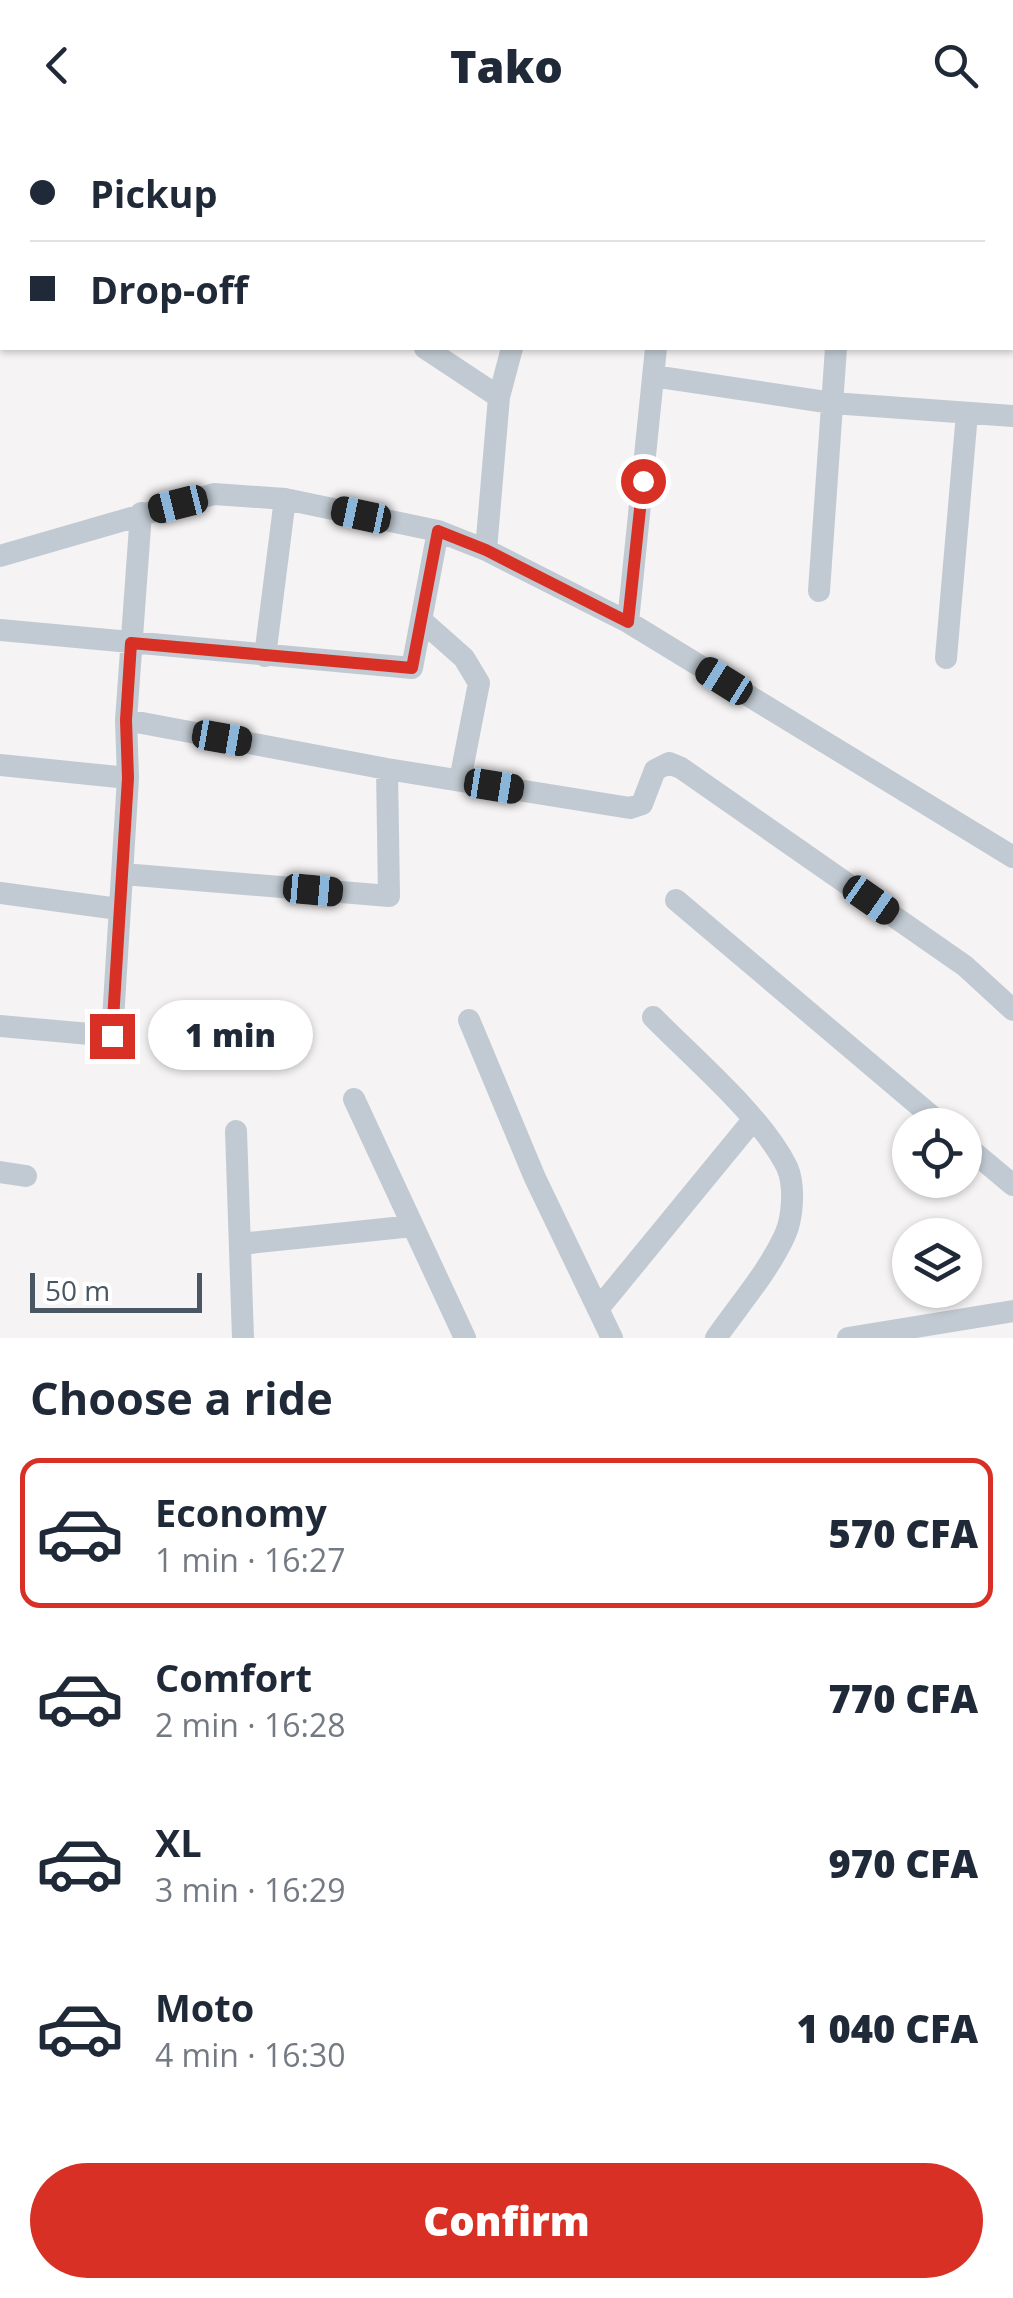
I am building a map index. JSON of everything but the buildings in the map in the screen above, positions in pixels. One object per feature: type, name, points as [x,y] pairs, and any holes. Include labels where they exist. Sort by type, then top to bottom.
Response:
[{"type":"street","points":[[903,130],[911,130]]},
{"type":"street","points":[[428,350],[499,398]]},
{"type":"street","points":[[486,550],[499,398],[511,350]]},
{"type":"street","points":[[628,622],[656,350]]},
{"type":"street","points":[[819,590],[836,350]]},
{"type":"street","points":[[653,376],[832,404],[1013,416]]},
{"type":"street","points":[[946,658],[967,413]]},
{"type":"street","points":[[0,556],[214,494],[285,499],[438,531],[486,550],[628,622],[1013,857]]},
{"type":"street","points":[[266,656],[285,499]]},
{"type":"street","points":[[0,1026],[112,1036],[128,778],[126,720],[141,513]]},
{"type":"street","points":[[0,630],[412,668],[438,531]]},
{"type":"street","points":[[421,620],[464,658],[479,683],[460,780]]},
{"type":"street","points":[[126,720],[386,769],[630,808],[647,798],[650,778],[660,766],[681,768],[965,966],[1013,1010]]},
{"type":"street","points":[[0,765],[128,778]]},
{"type":"street","points":[[123,874],[389,896],[386,769]]},
{"type":"street","points":[[0,893],[118,909]]},
{"type":"street","points":[[676,900],[922,1108]]},
{"type":"street","points":[[653,1017],[753,1120],[788,1169],[792,1207],[786,1232],[773,1258],[716,1338]]},
{"type":"street","points":[[469,1020],[535,1178],[612,1338]]},
{"type":"street","points":[[354,1098],[413,1226],[455,1335]]},
{"type":"street","points":[[598,1309],[753,1120]]},
{"type":"street","points":[[236,1132],[243,1338]]},
{"type":"street","points":[[982,1159],[1013,1185]]},
{"type":"street","points":[[0,1172],[26,1176]]},
{"type":"street","points":[[240,1244],[413,1226]]},
{"type":"street","points":[[848,1338],[950,1330],[1013,1311]]},
{"type":"route","points":[[112,1036],[128,778],[126,720],[131,643],[412,668],[438,531],[486,550],[628,622],[643,481]]}]
